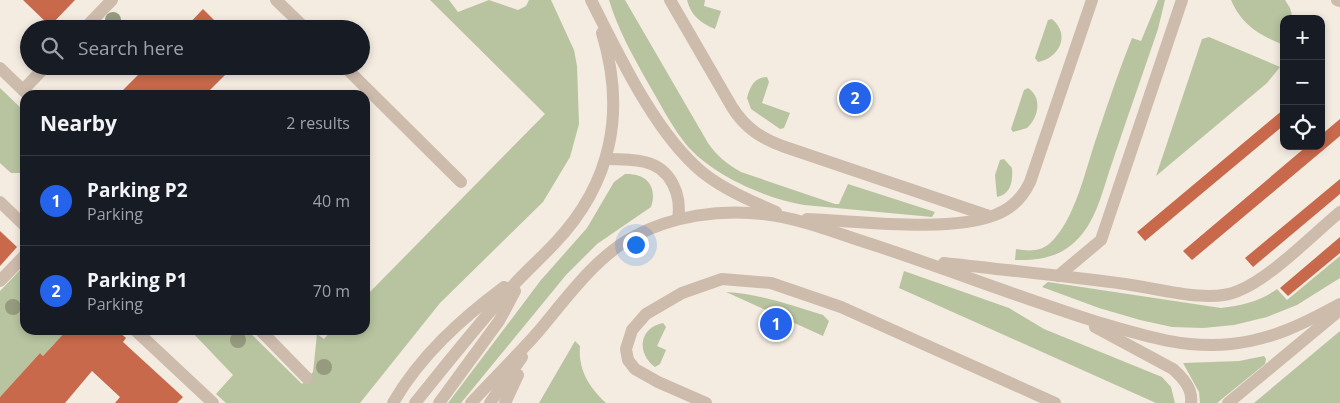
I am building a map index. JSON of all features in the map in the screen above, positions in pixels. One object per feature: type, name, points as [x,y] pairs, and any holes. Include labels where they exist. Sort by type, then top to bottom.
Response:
[{"type":"street","points":[[93,20],[112,0]]},
{"type":"street","points":[[276,0],[297,20]]},
{"type":"street","points":[[670,0],[736,114],[754,132],[778,144],[990,216]]},
{"type":"street","points":[[471,403],[536,334],[582,280],[631,237],[652,228],[678,219],[742,213],[787,218],[934,224],[990,216],[1015,204],[1023,195],[1030,182],[1092,0]]},
{"type":"street","points":[[1058,276],[1101,240],[1182,0]]},
{"type":"street","points":[[415,403],[479,323],[526,271],[555,243],[573,221],[588,198],[606,159],[614,114],[614,88],[611,63],[593,4]]},
{"type":"street","points":[[593,4],[647,103],[686,158],[712,178],[787,218],[922,261],[1071,314],[1166,341],[1231,344],[1277,335],[1298,327],[1340,304]]},
{"type":"street","points":[[0,68],[23,90]]},
{"type":"street","points":[[27,90],[39,75]]},
{"type":"street","points":[[353,75],[368,90]]},
{"type":"street","points":[[370,92],[461,182]]},
{"type":"street","points":[[606,159],[646,162],[660,169],[671,179],[678,193],[680,208],[678,219]]},
{"type":"street","points":[[0,202],[20,221]]},
{"type":"street","points":[[922,261],[1203,295],[1222,295],[1236,292],[1262,278],[1340,212]]},
{"type":"street","points":[[0,281],[20,260]]},
{"type":"street","points":[[393,403],[434,347],[459,323],[526,271]]},
{"type":"street","points":[[439,403],[498,321],[526,271]]},
{"type":"street","points":[[706,403],[658,382],[635,369],[628,360],[626,349],[632,330],[646,314],[682,293],[722,279],[770,283],[841,307],[1054,403]]},
{"type":"street","points":[[1228,403],[1340,310]]},
{"type":"street","points":[[1071,314],[1173,369],[1183,378],[1189,390],[1191,403]]},
{"type":"street","points":[[490,403],[536,334]]},
{"type":"street","points":[[505,403],[536,334]]},
{"type":"street","points":[[146,335],[213,403]]},
{"type":"street","points":[[265,335],[308,378]]},
{"type":"green space","points":[[430,0],[449,0],[458,12],[489,0],[518,10],[526,6],[529,0],[551,0],[574,50],[577,66],[579,124],[570,157],[543,202],[440,303],[360,403],[226,403],[216,394],[233,375],[195,335],[252,335],[302,384],[313,372],[317,335],[324,339],[328,335],[370,335],[370,292],[545,114]]},
{"type":"green space","points":[[609,0],[625,0],[708,143],[731,166],[741,172],[835,204],[839,204],[848,184],[935,212],[932,217],[788,202],[771,197],[737,182],[706,163],[692,151],[673,126],[626,43]]},
{"type":"green space","points":[[687,0],[705,0],[704,6],[721,11],[715,29],[697,18]]},
{"type":"green space","points":[[1158,0],[1165,0],[1158,29],[1093,217],[1076,241],[1061,252],[1044,258],[1015,260],[1016,249],[1033,250],[1045,247],[1058,234],[1066,222],[1079,193],[1109,99],[1132,38],[1141,41]]},
{"type":"green space","points":[[1231,0],[1285,0],[1292,15],[1280,15],[1280,43],[1252,28],[1235,9]]},
{"type":"green space","points":[[1052,19],[1058,25],[1061,32],[1060,45],[1052,56],[1038,62],[1035,58],[1048,20]]},
{"type":"green space","points":[[1209,37],[1280,67],[1267,83],[1156,176],[1202,39]]},
{"type":"green space","points":[[767,77],[769,82],[762,103],[790,113],[784,128],[780,129],[751,109],[747,98],[751,87],[756,81]]},
{"type":"green space","points":[[0,88],[20,107],[20,173],[11,173],[0,163]]},
{"type":"green space","points":[[1028,88],[1036,97],[1036,114],[1027,128],[1013,132],[1011,129],[1024,90]]},
{"type":"green space","points":[[1004,159],[1012,168],[1012,178],[1008,190],[997,197],[995,175],[1000,160]]},
{"type":"green space","points":[[625,174],[639,176],[648,182],[653,193],[651,207],[597,244],[566,275],[461,403],[448,403],[541,280],[587,228],[614,182]]},
{"type":"green space","points":[[1340,256],[1340,278],[1297,305],[1267,317],[1234,325],[1203,328],[1172,327],[1099,308],[1042,287],[1048,282],[1221,308],[1250,302],[1264,297],[1277,289],[1287,300]]},
{"type":"green space","points":[[20,270],[20,335],[62,335],[43,356],[40,353],[0,397],[0,291]]},
{"type":"green space","points":[[904,271],[1009,308],[1044,329],[1162,377],[1171,387],[1175,403],[1156,403],[899,288]]},
{"type":"green space","points":[[726,292],[751,295],[787,304],[823,315],[829,321],[823,336]]},
{"type":"green space","points":[[663,323],[666,327],[657,346],[666,350],[660,364],[655,367],[645,355],[643,342],[649,330]]},
{"type":"green space","points":[[1340,331],[1340,403],[1254,403]]},
{"type":"green space","points":[[575,341],[580,346],[581,363],[586,378],[594,391],[606,403],[539,403]]},
{"type":"green space","points":[[1264,356],[1266,359],[1265,364],[1217,403],[1200,403],[1199,392],[1183,363],[1239,361]]},
{"type":"building","points":[[23,0],[75,0],[56,20],[44,20]]},
{"type":"building","points":[[203,9],[214,20],[193,20]]},
{"type":"building","points":[[138,75],[225,75],[210,90],[123,90]]},
{"type":"building","points":[[1280,112],[1280,128],[1145,241],[1137,232]]},
{"type":"building","points":[[1340,119],[1340,136],[1325,149],[1325,132]]},
{"type":"building","points":[[1302,150],[1323,150],[1192,260],[1183,251]]},
{"type":"building","points":[[1340,179],[1340,194],[1253,267],[1245,258]]},
{"type":"building","points":[[0,231],[17,247],[0,266]]},
{"type":"building","points":[[1340,237],[1340,253],[1288,296],[1280,288]]},
{"type":"building","points":[[62,335],[123,335],[126,338],[123,342],[183,397],[177,403],[115,403],[120,397],[92,371],[65,403],[0,403],[0,397],[40,353],[43,356]]},
{"type":"place","name":"Parking P1","points":[[855,98]]},
{"type":"place","name":"Parking P2","points":[[776,324]]}]
